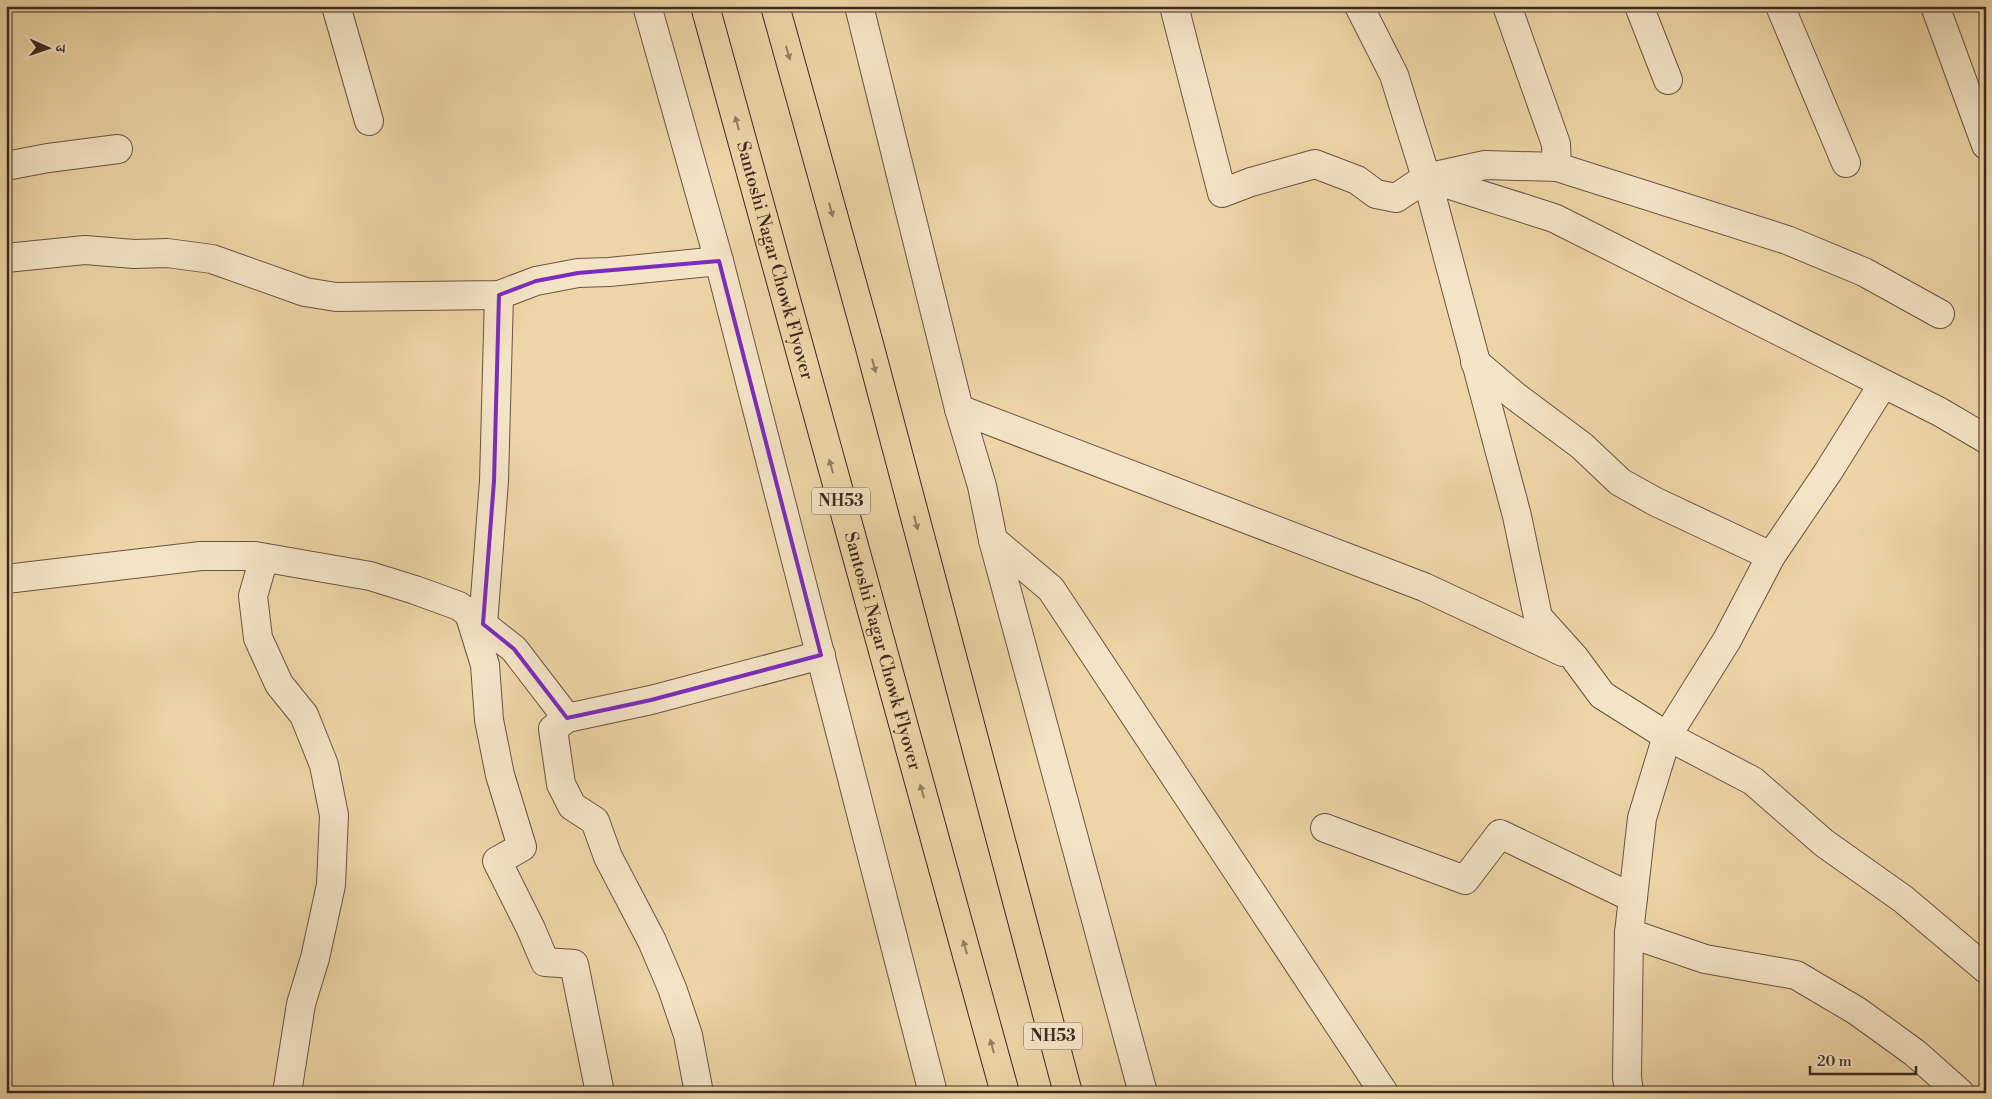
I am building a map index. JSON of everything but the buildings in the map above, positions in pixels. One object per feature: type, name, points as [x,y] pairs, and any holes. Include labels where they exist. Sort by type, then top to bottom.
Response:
[{"type":"highway","name":"Santoshi Nagar Chowk Flyover","points":[[705,6],[1005,1093]]},
{"type":"highway","name":"NH53","points":[[774,6],[869,344],[1068,1093]]},
{"type":"street","points":[[336,6],[369,121]]},
{"type":"street","points":[[647,6],[719,261],[933,1093]]},
{"type":"street","points":[[859,6],[960,409],[982,486],[993,540],[1143,1093]]},
{"type":"street","points":[[1174,6],[1222,193],[1251,182],[1316,164],[1357,180],[1376,194],[1396,198],[1426,178],[1485,165],[1557,167],[1787,240],[1864,272],[1940,314]]},
{"type":"street","points":[[1359,6],[1394,75],[1426,178],[1517,516],[1538,617],[1574,657],[1602,695],[1667,736],[1753,781],[1824,843],[1902,899],[1986,969]]},
{"type":"street","points":[[1507,6],[1556,144],[1557,167]]},
{"type":"street","points":[[1639,6],[1668,80]]},
{"type":"street","points":[[1780,6],[1846,163]]},
{"type":"street","points":[[1943,10],[1986,146]]},
{"type":"street","points":[[6,166],[48,158],[118,149]]},
{"type":"street","points":[[1426,178],[1554,218],[1940,412],[1986,439]]},
{"type":"street","points":[[6,258],[84,250],[134,254],[167,253],[212,259],[305,292],[336,297],[499,295],[536,281],[578,273],[609,272],[719,261]]},
{"type":"street","points":[[499,295],[494,481],[476,618],[485,665],[489,720],[500,774],[522,847],[497,861],[532,929],[545,962],[574,964],[600,1093]]},
{"type":"street","points":[[1475,362],[1515,396],[1582,446],[1620,482],[1656,502],[1771,556]]},
{"type":"street","points":[[1629,1093],[1627,1077],[1630,933],[1633,898],[1642,818],[1667,736],[1727,640],[1771,556],[1828,472],[1883,384]]},
{"type":"street","points":[[960,409],[1424,587],[1574,657]]},
{"type":"street","points":[[993,540],[1051,589],[1384,1093]]},
{"type":"street","points":[[6,579],[201,556],[264,558],[370,576],[459,606],[476,618],[514,649],[567,718]]},
{"type":"street","points":[[264,558],[254,596],[258,638],[279,684],[304,715],[324,765],[334,815],[331,885],[301,1004],[287,1093]]},
{"type":"street","points":[[699,1093],[688,1035],[672,988],[652,941],[608,857],[595,821],[572,806],[561,784],[553,729],[567,718],[651,700],[821,655]]},
{"type":"street","points":[[1325,828],[1465,880],[1500,834],[1633,898]]},
{"type":"street","points":[[1630,933],[1705,959],[1796,975],[1857,1011],[1916,1053],[1960,1093]]},
{"type":"highlighted area","points":[[719,261],[821,655],[651,700],[567,718],[514,649],[483,624],[494,481],[499,295],[536,281],[578,273]]}]
